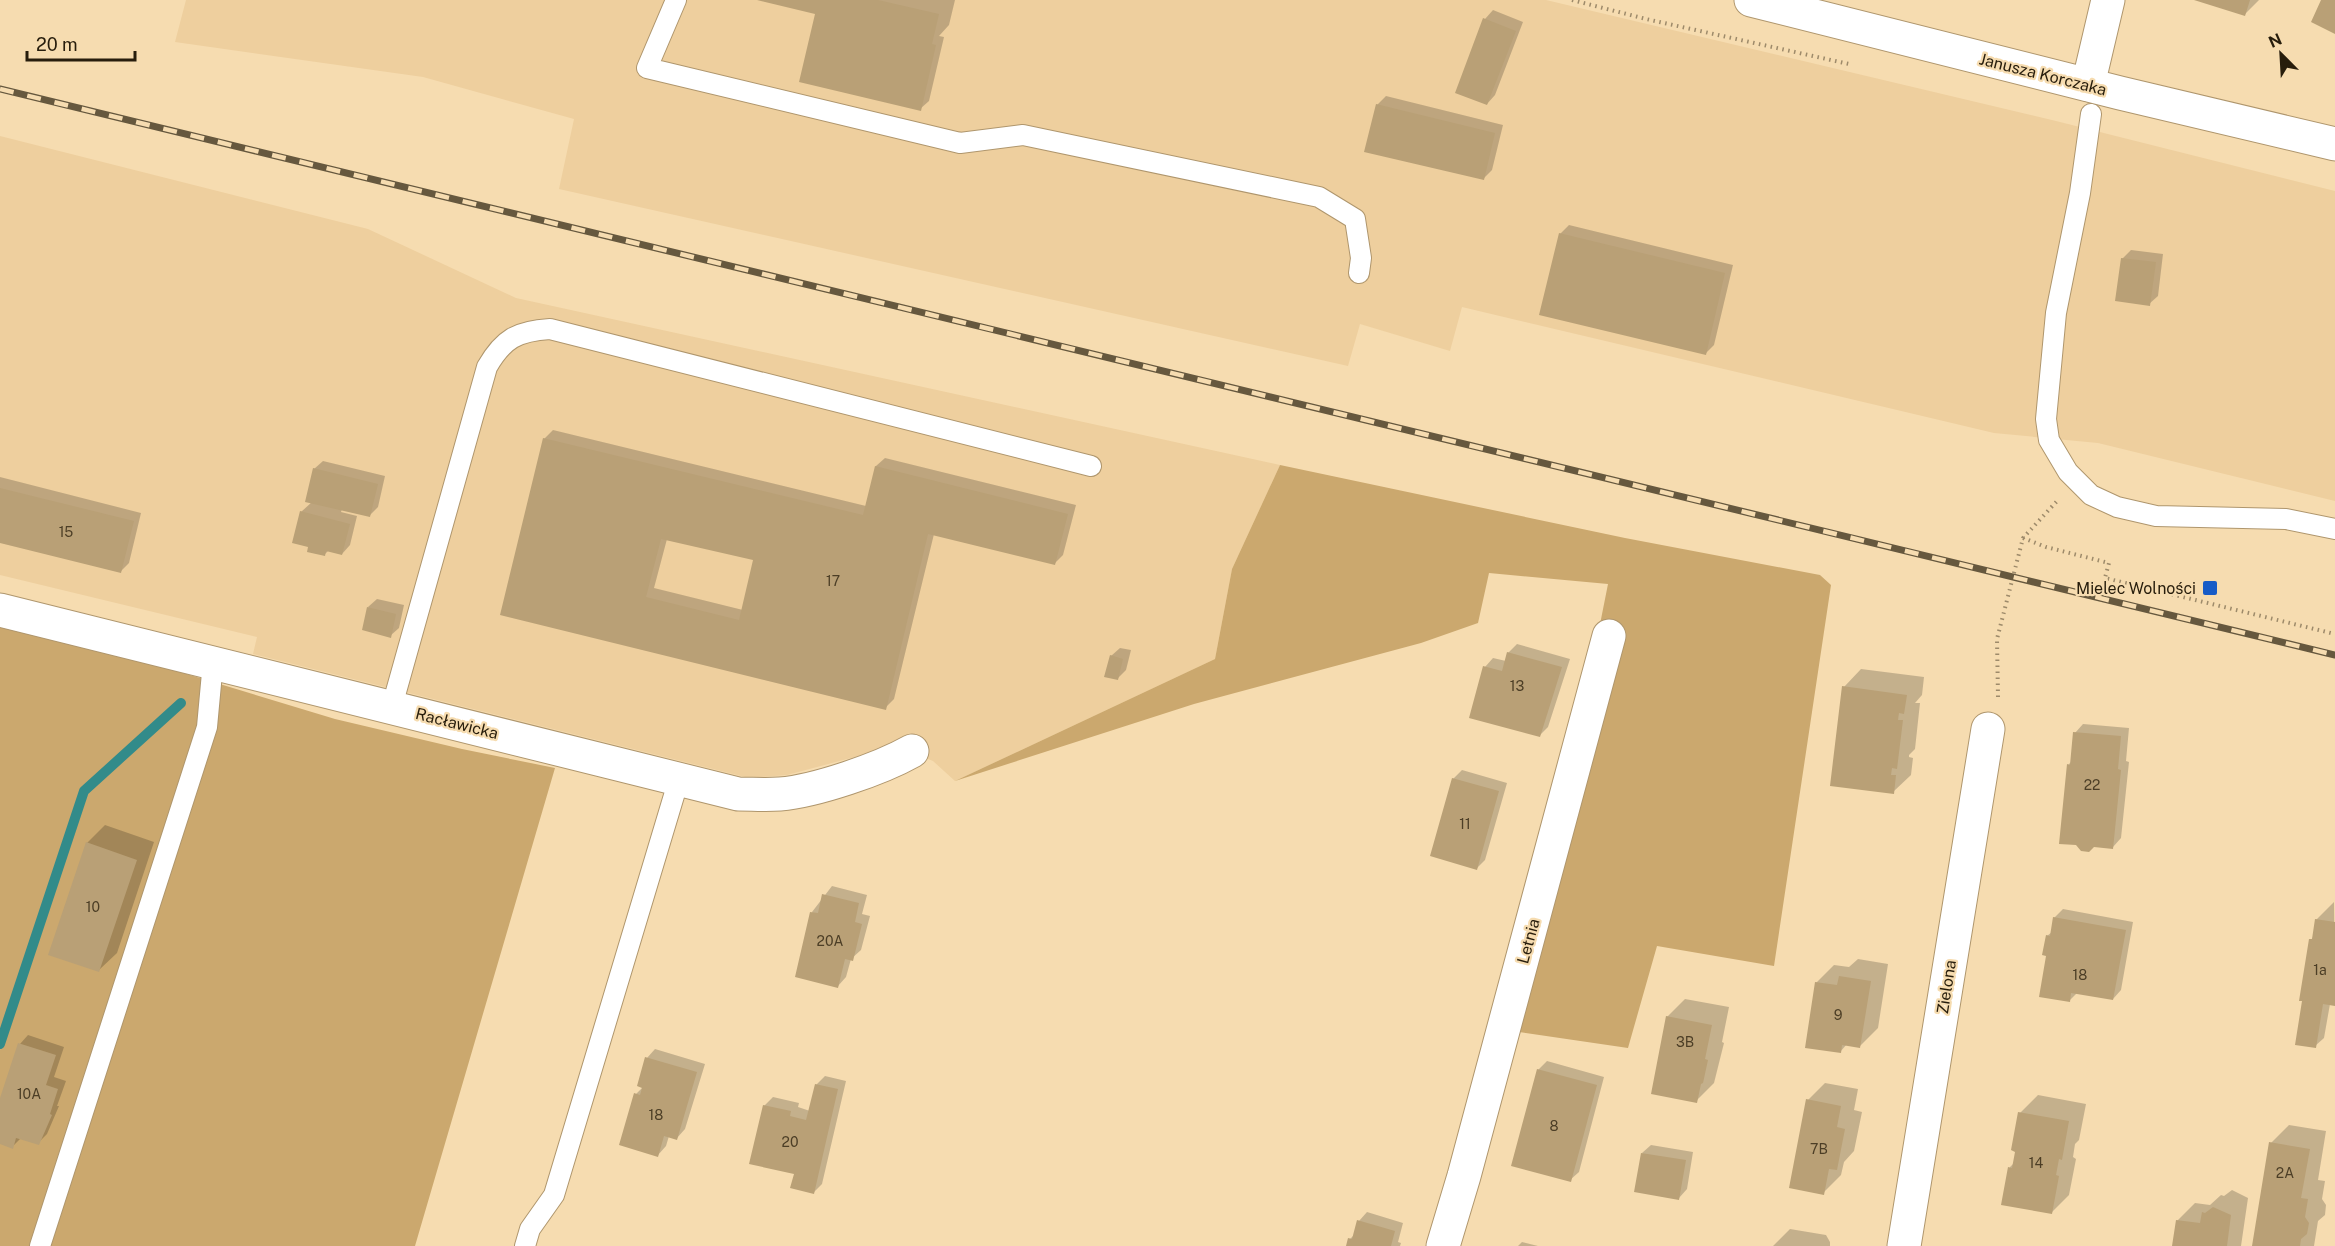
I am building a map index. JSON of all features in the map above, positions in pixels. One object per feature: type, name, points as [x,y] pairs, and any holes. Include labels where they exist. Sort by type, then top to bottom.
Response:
[{"type":"street","name":"Janusza Korczaka","points":[[1751,0],[2090,100],[2335,144]]},
{"type":"street","points":[[2090,100],[2108,0]]},
{"type":"street","name":"Racławicka","points":[[0,610],[738,794],[781,794],[819,786],[890,764],[912,751]]},
{"type":"street","name":"Letnia","points":[[1443,1246],[1471,1153],[1609,636]]},
{"type":"street","name":"Zielona","points":[[1904,1246],[1988,729]]},
{"type":"lane","points":[[676,0],[647,68],[960,143],[1023,135],[1320,197],[1355,219],[1361,258],[1359,273]]},
{"type":"lane","points":[[2090,100],[2080,193],[2056,314],[2046,419],[2049,440],[2068,472],[2091,495],[2117,507],[2156,516],[2286,519],[2335,528]]},
{"type":"lane","points":[[392,706],[487,367],[497,349],[513,337],[531,330],[550,329],[1091,466]]},
{"type":"lane","points":[[40,1246],[207,727],[213,662]]},
{"type":"lane","points":[[525,1246],[530,1229],[554,1195],[679,779]]},
{"type":"path","points":[[1988,729],[1999,708],[1997,639],[2023,538],[2058,500],[2049,440]]},
{"type":"path","points":[[2023,538],[2046,547],[2109,564],[2105,578],[2335,634]]},
{"type":"shaded area","points":[[186,0],[1546,0],[2056,121],[2335,191],[2335,501],[2098,443],[1994,433],[1462,307],[1450,351],[1360,324],[1348,366],[559,189],[574,119],[423,77],[175,42]]},
{"type":"shaded area","points":[[0,136],[368,229],[516,298],[1280,465],[1232,569],[1215,659],[955,781],[933,761],[896,746],[787,775],[749,778],[253,654],[257,637],[0,575]]},
{"type":"shaded area","points":[[1280,465],[1625,538],[1820,575],[1831,585],[1774,966],[1657,946],[1628,1048],[1519,1032],[1608,584],[1489,573],[1478,623],[1421,643],[1194,704],[955,781],[1215,659],[1232,569]]},
{"type":"shaded area","points":[[0,625],[167,668],[335,719],[555,768],[415,1246],[0,1246]]},
{"type":"building","points":[[757,0],[878,0],[939,14],[932,44],[936,45],[921,111],[799,82],[815,14]]},
{"type":"building","points":[[2194,0],[2250,0],[2245,16]]},
{"type":"building","points":[[2321,0],[2335,0],[2335,34],[2311,22]]},
{"type":"building","points":[[1483,18],[1516,31],[1487,105],[1455,93]]},
{"type":"building","points":[[1376,104],[1495,133],[1484,180],[1364,152]]},
{"type":"building","points":[[1559,233],[1725,273],[1706,355],[1539,315]]},
{"type":"building","points":[[2121,258],[2156,262],[2150,306],[2115,301]]},
{"type":"building","points":[[543,438],[863,515],[875,466],[1068,514],[1055,565],[928,534],[886,710],[500,615]],"holes":[[[661,539],[753,560],[739,620],[646,597]]]},
{"type":"building","points":[[313,468],[378,484],[370,517],[305,502]]},
{"type":"building","points":[[0,488],[134,521],[121,573],[0,543]]},
{"type":"building","points":[[300,511],[350,524],[342,555],[326,551],[325,556],[307,552],[308,547],[292,543]]},
{"type":"building","points":[[367,607],[396,614],[391,638],[362,630]]},
{"type":"building","points":[[1507,652],[1562,667],[1540,737],[1469,718],[1483,666],[1502,671]]},
{"type":"building","points":[[1110,655],[1123,659],[1118,680],[1104,677]]},
{"type":"building","points":[[1842,686],[1907,695],[1904,714],[1899,713],[1898,720],[1903,720],[1897,769],[1892,768],[1891,775],[1896,775],[1894,794],[1830,786]]},
{"type":"building","points":[[2073,732],[2121,736],[2118,769],[2121,770],[2113,849],[2094,847],[2089,852],[2081,851],[2076,845],[2059,844],[2067,764],[2070,765]]},
{"type":"building","points":[[1452,778],[1499,791],[1477,870],[1430,856]]},
{"type":"building","points":[[86,842],[137,860],[99,972],[48,955]]},
{"type":"building","points":[[822,894],[859,903],[855,922],[862,924],[853,961],[845,959],[838,988],[795,977],[810,912],[818,913]]},
{"type":"building","points":[[2053,917],[2126,930],[2113,1000],[2071,993],[2070,1002],[2039,997],[2046,956],[2042,955],[2046,935],[2050,936]]},
{"type":"building","points":[[2315,919],[2335,922],[2335,1006],[2323,1004],[2316,1048],[2295,1045],[2302,1001],[2299,1001],[2309,939],[2312,939]]},
{"type":"building","points":[[1839,976],[1871,981],[1860,1048],[1842,1045],[1841,1053],[1805,1048],[1815,982],[1837,985]]},
{"type":"building","points":[[1666,1016],[1712,1025],[1705,1059],[1708,1060],[1697,1103],[1651,1094]]},
{"type":"building","points":[[18,1043],[56,1055],[46,1085],[58,1089],[50,1114],[52,1115],[39,1145],[16,1138],[13,1149],[0,1144],[0,1098]]},
{"type":"building","points":[[645,1057],[697,1072],[677,1140],[664,1136],[658,1157],[619,1145],[634,1093],[640,1095],[642,1088],[637,1086]]},
{"type":"building","points":[[1537,1069],[1597,1085],[1571,1182],[1511,1166]]},
{"type":"building","points":[[815,1084],[838,1089],[814,1194],[790,1188],[794,1174],[749,1164],[763,1105],[791,1111],[790,1116],[806,1120]]},
{"type":"building","points":[[1806,1099],[1841,1106],[1837,1127],[1845,1129],[1837,1170],[1829,1169],[1824,1195],[1789,1188]]},
{"type":"building","points":[[2018,1112],[2069,1121],[2062,1160],[2059,1159],[2056,1175],[2059,1176],[2052,1214],[2001,1205],[2008,1167],[2012,1168],[2015,1152],[2011,1150]]},
{"type":"building","points":[[2269,1142],[2310,1149],[2301,1198],[2308,1199],[2305,1217],[2309,1223],[2307,1234],[2301,1239],[2300,1246],[2252,1246]]},
{"type":"building","points":[[1641,1153],[1686,1160],[1679,1200],[1634,1192]]},
{"type":"building","points":[[2213,1207],[2231,1215],[2227,1246],[2172,1246],[2176,1220],[2200,1223],[2202,1212],[2205,1213]]},
{"type":"building","points":[[1357,1220],[1395,1231],[1391,1246],[1346,1246],[1348,1238],[1352,1239]]},
{"type":"waterway","points":[[0,1044],[84,791],[181,703]]},
{"type":"railway","points":[[0,89],[2335,655]]},
{"type":"place","name":"Mielec Wolności","points":[[2210,588]]}]
